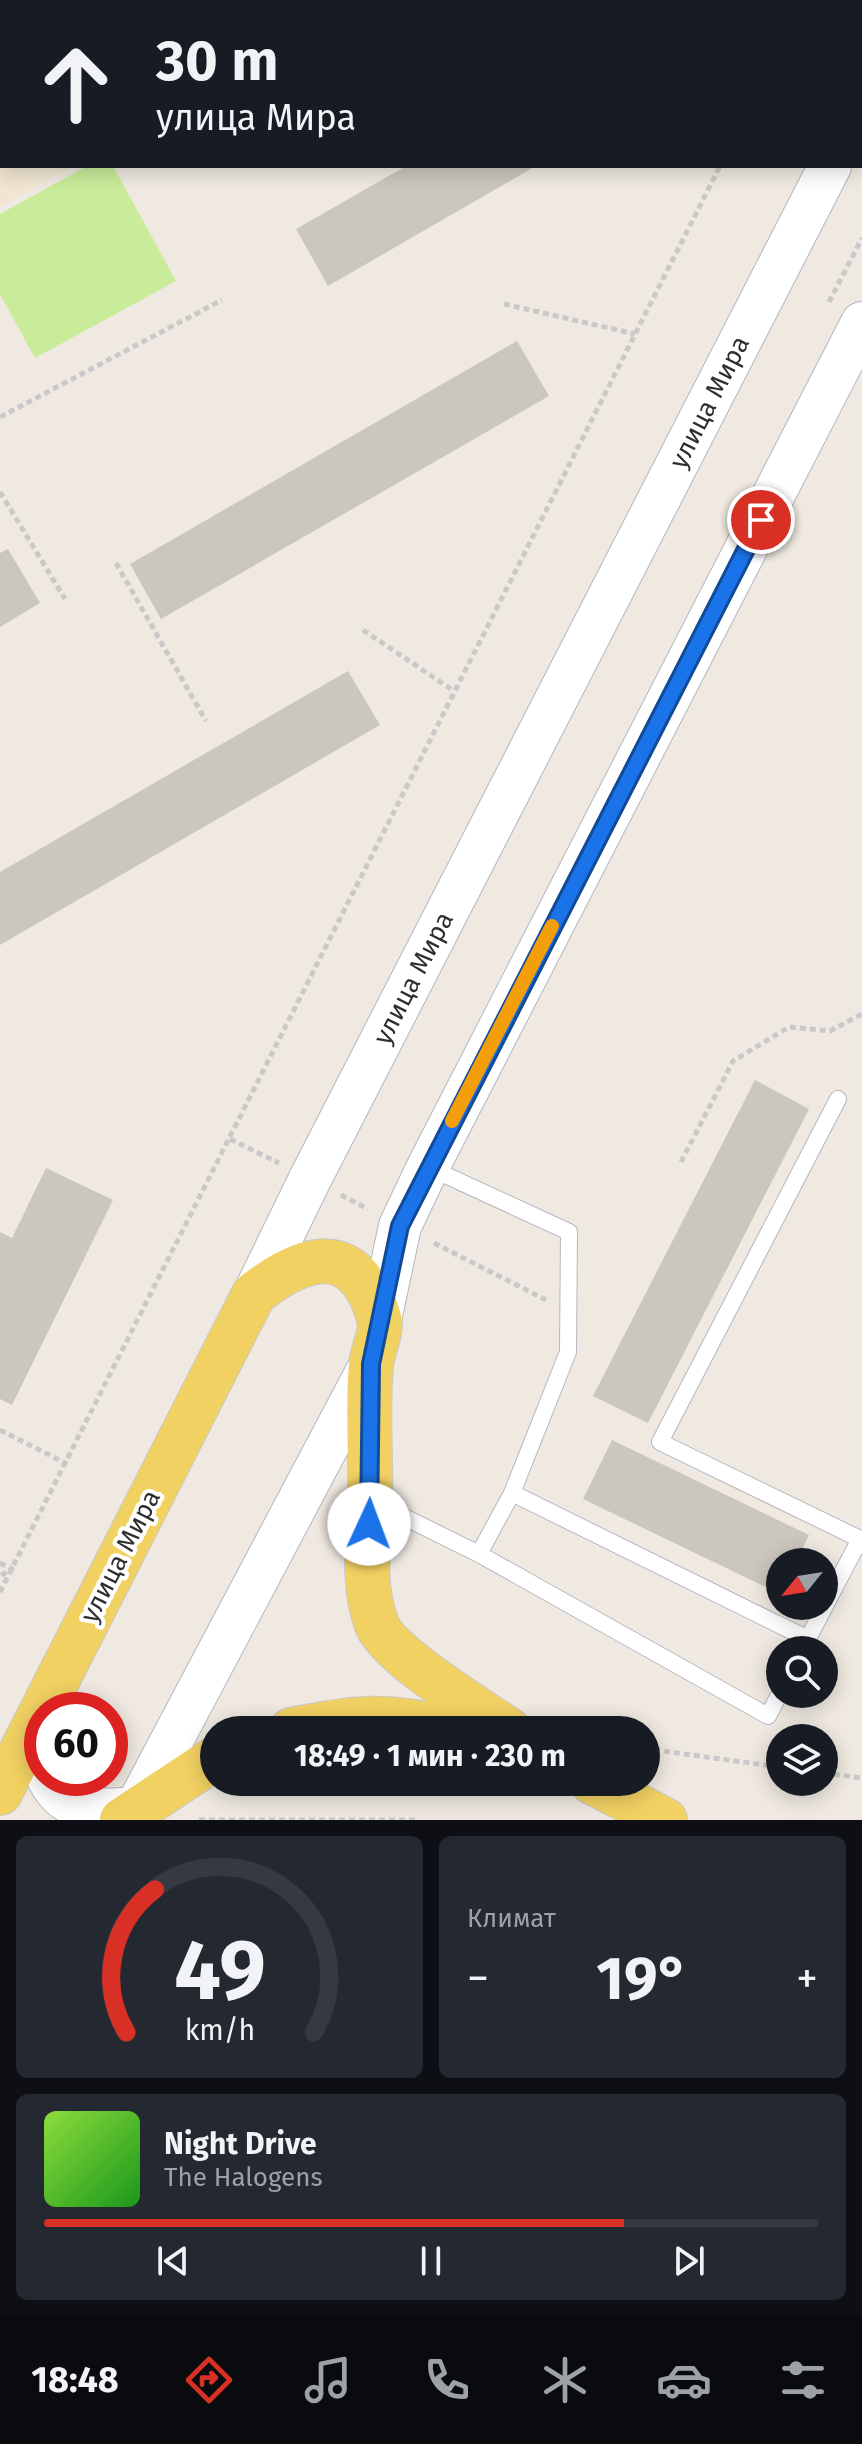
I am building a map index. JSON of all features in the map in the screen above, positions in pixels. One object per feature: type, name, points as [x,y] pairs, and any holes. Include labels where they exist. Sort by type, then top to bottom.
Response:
[{"type":"main road","name":"улица Мира","points":[[55,1692],[310,1179],[829,168]]},
{"type":"main road","points":[[489,1716],[399,1653],[378,1628],[367,1586],[371,1364],[400,1226],[862,323]]},
{"type":"main road","points":[[254,1294],[281,1273],[304,1262],[324,1259],[360,1279],[380,1320]]},
{"type":"main road","points":[[129,1814],[371,1364]]},
{"type":"main road","name":"улица Мира","points":[[0,1793],[24,1749]]},
{"type":"main road","points":[[61,1796],[74,1808],[129,1814],[200,1768]]},
{"type":"main road","points":[[619,1796],[665,1820]]},
{"type":"lane","points":[[810,1636],[861,1539],[660,1442],[838,1099]]},
{"type":"lane","points":[[428,1167],[569,1232],[568,1352],[512,1493],[479,1554]]},
{"type":"lane","points":[[370,1493],[398,1514],[479,1554],[768,1716],[772,1708]]},
{"type":"lane","points":[[512,1493],[788,1636]]},
{"type":"path","points":[[0,1592],[719,168]]},
{"type":"path","points":[[0,417],[222,300]]},
{"type":"path","points":[[504,304],[635,334]]},
{"type":"path","points":[[0,492],[65,599]]},
{"type":"path","points":[[116,563],[206,721]]},
{"type":"path","points":[[363,630],[454,691]]},
{"type":"path","points":[[681,1162],[733,1061],[789,1027],[830,1031],[862,1014]]},
{"type":"path","points":[[0,1430],[67,1464]]},
{"type":"path","points":[[0,1563],[12,1569]]},
{"type":"path","points":[[0,1576],[12,1569]]},
{"type":"path","points":[[660,1751],[766,1765]]},
{"type":"path","points":[[838,1775],[862,1778]]},
{"type":"path","points":[[199,1820],[418,1820]]},
{"type":"shaded area","points":[[0,168],[68,168],[0,206]]},
{"type":"green space","points":[[83,168],[114,168],[176,281],[35,358],[0,294],[0,214]]},
{"type":"building","points":[[403,168],[533,168],[328,286],[296,229]]},
{"type":"building","points":[[517,341],[549,396],[161,619],[130,564]]},
{"type":"building","points":[[8,549],[40,603],[0,627],[0,553]]},
{"type":"building","points":[[348,671],[380,725],[0,945],[0,872]]},
{"type":"building","points":[[755,1080],[809,1109],[648,1423],[593,1396]]},
{"type":"building","points":[[46,1168],[113,1200],[12,1405],[0,1399],[0,1232],[12,1238]]},
{"type":"building","points":[[612,1440],[809,1535],[803,1548],[766,1548],[766,1587],[583,1499]]},
{"type":"slow traffic","points":[[452,1121],[552,926]]},
{"type":"route","points":[[369,1524],[371,1364],[400,1226],[761,520]]}]
